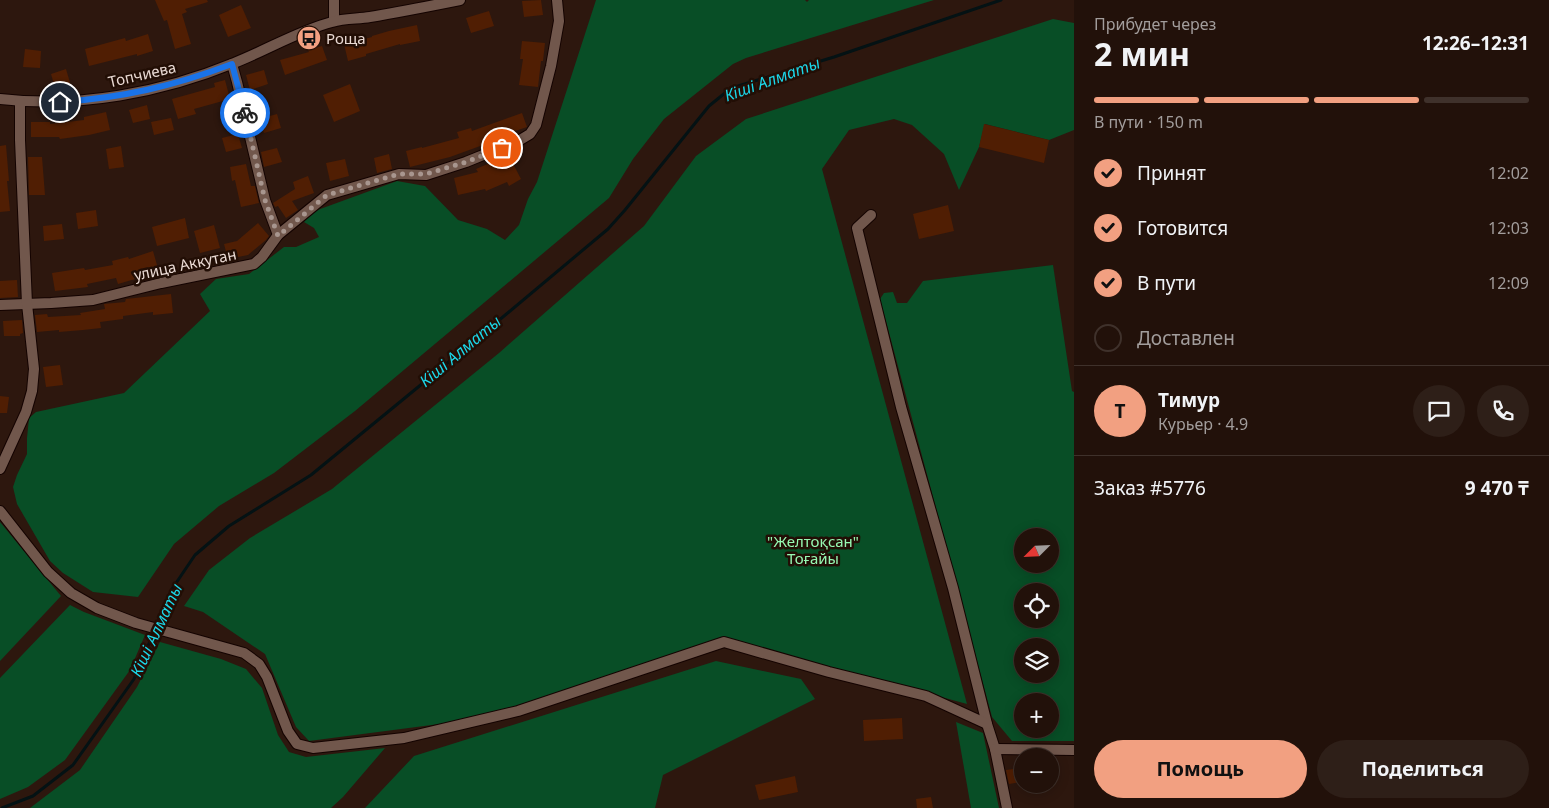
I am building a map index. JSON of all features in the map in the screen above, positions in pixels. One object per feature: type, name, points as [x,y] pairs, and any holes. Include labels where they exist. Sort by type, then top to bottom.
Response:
[{"type":"street","points":[[334,0],[334,21]]},
{"type":"street","name":"Топчиева","points":[[0,99],[42,103],[88,100],[133,94],[196,77],[232,64],[300,32],[334,21],[369,17],[460,0]]},
{"type":"street","name":"улица Аккутан","points":[[0,305],[51,304],[93,300],[254,264],[262,257],[278,236],[327,195],[399,174],[426,174],[466,162],[520,140],[530,134],[536,125],[551,66],[559,21],[558,0]]},
{"type":"street","points":[[232,64],[238,82],[265,200],[278,236]]},
{"type":"street","points":[[0,469],[26,412],[32,391],[34,369],[28,304],[20,140],[20,101]]},
{"type":"street","points":[[871,215],[856,228],[900,407],[953,588],[995,749],[1007,808]]},
{"type":"street","points":[[0,511],[48,572],[71,593],[98,608],[136,623],[244,653],[259,664],[268,677],[288,731],[297,744],[313,748],[404,738],[518,711],[724,642],[829,672],[926,696],[987,724]]},
{"type":"street","points":[[995,749],[1074,750]]},
{"type":"green space","points":[[596,0],[805,0],[807,2],[809,0],[934,0],[746,58],[733,64],[664,119],[633,159],[609,198],[355,411],[274,473],[219,506],[174,544],[138,597],[93,592],[63,573],[50,561],[17,504],[13,487],[27,454],[29,418],[36,412],[124,393],[210,311],[200,294],[216,279],[249,274],[284,247],[296,247],[319,237],[314,228],[304,222],[312,212],[397,181],[425,186],[458,220],[487,229],[505,240],[519,225],[528,199],[537,182]]},
{"type":"green space","name":"\"Желтоқсан\" Тоғайы","points":[[1053,19],[1074,23],[1074,130],[1049,140],[985,124],[979,147],[959,190],[944,154],[912,125],[894,119],[849,130],[822,169],[967,704],[725,638],[619,674],[470,720],[309,741],[296,727],[265,654],[203,612],[184,606],[209,570],[250,538],[332,489],[499,353],[644,226],[696,156],[746,119]]},
{"type":"green space","points":[[1053,265],[1072,391],[1074,392],[1074,741],[1012,741],[992,717],[880,299],[884,293],[893,292],[897,303],[907,303],[923,281]]},
{"type":"green space","points":[[0,522],[61,596],[0,661]]},
{"type":"green space","points":[[70,605],[145,635],[130,670],[65,760],[28,787],[0,799],[0,678]]},
{"type":"green space","points":[[160,642],[221,659],[246,669],[262,688],[278,735],[289,752],[306,757],[385,748],[343,797],[331,808],[30,808],[80,770],[137,687]]},
{"type":"green space","points":[[716,661],[801,679],[815,699],[663,775],[655,808],[365,808],[414,756]]},
{"type":"green space","points":[[956,722],[983,733],[999,808],[971,808]]},
{"type":"building","points":[[155,0],[207,0],[208,2],[185,9],[187,12],[182,14],[191,44],[175,49],[167,20],[164,21]]},
{"type":"building","points":[[541,0],[543,15],[524,17],[522,1]]},
{"type":"building","points":[[241,5],[251,28],[228,37],[219,15]]},
{"type":"building","points":[[489,11],[494,26],[471,33],[466,18]]},
{"type":"building","points":[[417,25],[420,41],[400,44],[348,61],[344,44]]},
{"type":"building","points":[[148,34],[153,51],[89,66],[85,49],[125,38],[126,41]]},
{"type":"building","points":[[522,41],[545,43],[538,87],[519,85],[523,59],[520,59]]},
{"type":"building","points":[[322,46],[327,60],[285,75],[280,60],[309,52],[308,50]]},
{"type":"building","points":[[25,49],[41,51],[40,68],[23,67]]},
{"type":"building","points":[[66,69],[71,86],[56,91],[51,74]]},
{"type":"building","points":[[264,70],[268,84],[250,90],[246,75]]},
{"type":"building","points":[[225,80],[230,99],[194,109],[196,114],[178,119],[172,99],[215,87],[214,83]]},
{"type":"building","points":[[350,84],[360,111],[334,122],[323,95]]},
{"type":"building","points":[[147,105],[150,119],[133,123],[129,110]]},
{"type":"building","points":[[106,112],[110,130],[60,139],[59,137],[31,137],[31,122],[50,122],[50,124],[84,120],[84,117]]},
{"type":"building","points":[[522,113],[527,127],[450,157],[410,167],[406,151],[459,138],[457,132],[471,128],[472,131]]},
{"type":"building","points":[[277,114],[281,128],[264,133],[259,119]]},
{"type":"building","points":[[171,118],[174,130],[154,135],[151,122]]},
{"type":"building","points":[[984,124],[1049,140],[1044,163],[979,147]]},
{"type":"building","points":[[238,134],[242,148],[226,152],[222,138]]},
{"type":"building","points":[[6,145],[10,211],[0,212],[0,146]]},
{"type":"building","points":[[121,146],[124,167],[109,169],[106,149]]},
{"type":"building","points":[[277,148],[282,162],[264,167],[261,152]]},
{"type":"building","points":[[389,154],[392,169],[377,173],[374,158]]},
{"type":"building","points":[[509,156],[521,179],[509,186],[507,182],[486,191],[485,189],[458,195],[454,178],[478,172],[476,169],[490,163],[491,166]]},
{"type":"building","points":[[28,157],[42,157],[45,195],[29,195]]},
{"type":"building","points":[[345,159],[349,176],[330,181],[326,163]]},
{"type":"building","points":[[246,164],[251,186],[255,186],[259,203],[241,207],[235,180],[232,181],[230,167]]},
{"type":"building","points":[[308,176],[314,193],[292,201],[298,210],[286,218],[278,206],[275,207],[273,203],[295,189],[293,182]]},
{"type":"building","points":[[948,205],[954,231],[919,239],[913,214]]},
{"type":"building","points":[[96,210],[98,226],[78,229],[76,213]]},
{"type":"building","points":[[185,218],[189,238],[157,246],[152,227]]},
{"type":"building","points":[[258,223],[269,236],[266,240],[248,255],[228,259],[224,244],[237,241]]},
{"type":"building","points":[[62,224],[64,239],[44,241],[43,226]]},
{"type":"building","points":[[214,225],[220,248],[200,253],[194,231]]},
{"type":"building","points":[[153,251],[159,272],[118,284],[116,278],[87,284],[88,287],[55,291],[52,273],[113,265],[112,261],[128,257],[129,259]]},
{"type":"building","points":[[17,280],[18,297],[0,298],[0,281]]},
{"type":"building","points":[[171,294],[173,313],[153,315],[153,312],[123,316],[123,319],[100,322],[101,328],[37,332],[35,315],[47,314],[48,317],[81,315],[80,313],[105,309],[104,304],[125,302],[126,299]]},
{"type":"building","points":[[22,320],[23,333],[20,336],[4,336],[3,321]]},
{"type":"building","points":[[60,365],[63,385],[46,387],[43,367]]},
{"type":"building","points":[[0,396],[9,397],[7,413],[0,413]]},
{"type":"building","points":[[902,718],[903,739],[864,741],[863,720]]},
{"type":"building","points":[[1014,769],[1014,783],[1009,784],[1006,770]]},
{"type":"building","points":[[795,776],[798,792],[759,800],[755,785]]},
{"type":"building","points":[[931,797],[933,808],[917,808],[916,799]]},
{"type":"waterway","name":"Кіші Алматы","points":[[2,808],[33,796],[73,765],[134,679],[172,589],[195,555],[229,526],[311,475],[608,229],[709,106],[725,93],[738,86],[834,57],[1001,0]]},
{"type":"way so far","points":[[245,113],[265,200],[278,236],[327,195],[399,174],[426,174],[466,162],[502,148]]},
{"type":"place","name":"Роща","points":[[309,38]]},
{"type":"route","points":[[60,102],[133,94],[196,77],[232,64],[245,113]]}]
